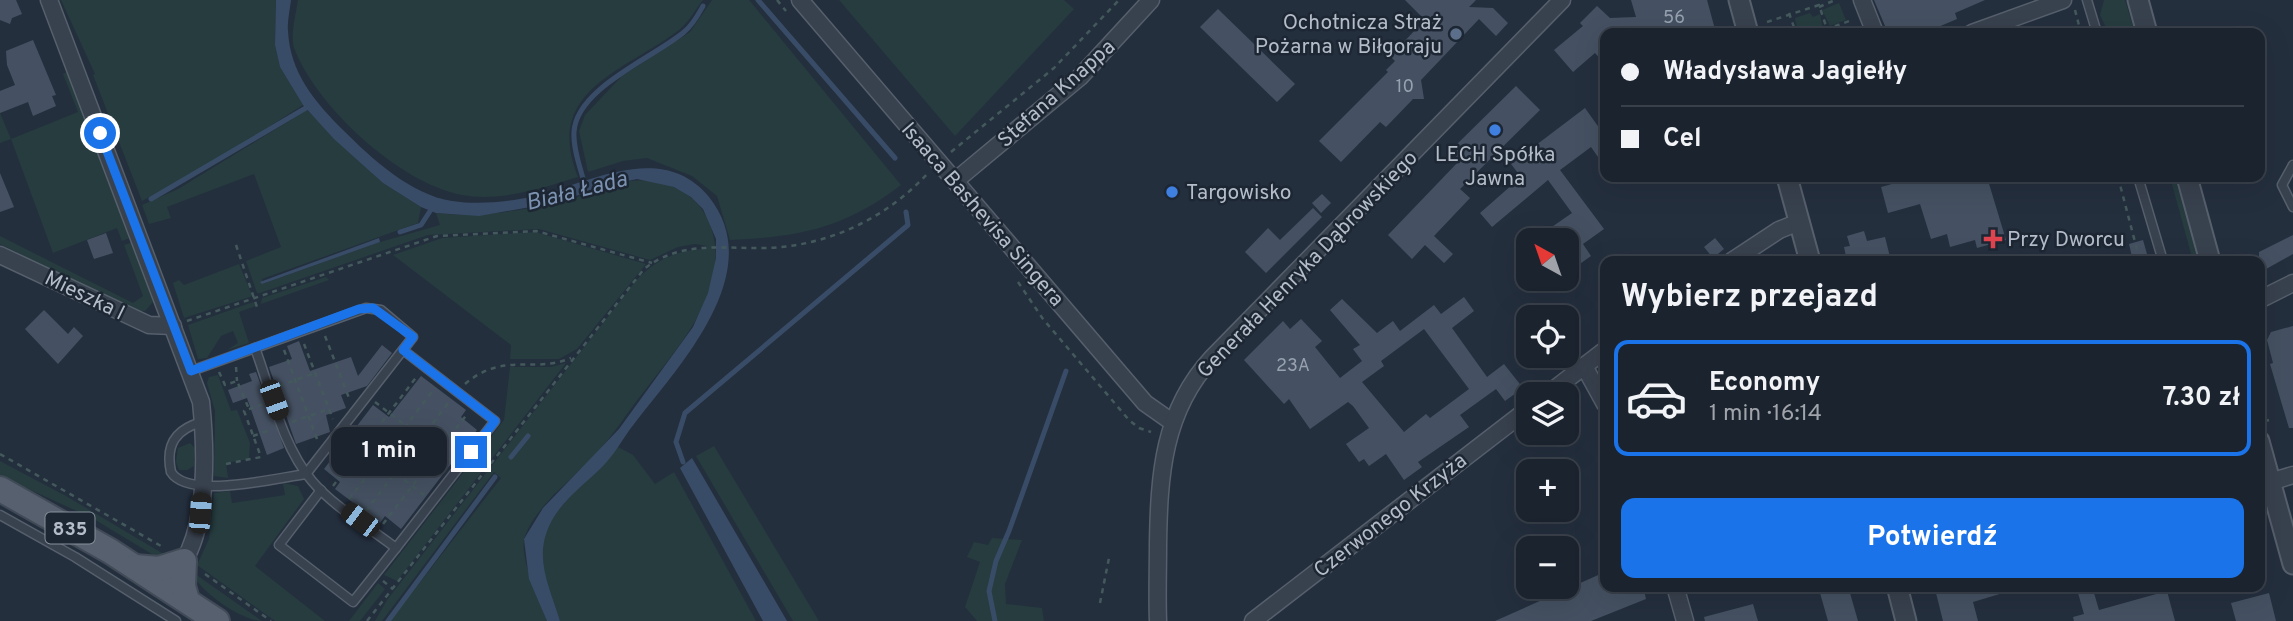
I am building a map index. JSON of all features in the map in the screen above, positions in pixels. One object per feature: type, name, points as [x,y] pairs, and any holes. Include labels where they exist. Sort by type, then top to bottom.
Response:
[{"type":"main road","name":"835","points":[[0,489],[135,567],[182,611],[217,621]]},
{"type":"main road","points":[[135,567],[159,569],[185,561],[182,611]]},
{"type":"street","points":[[49,0],[201,402],[203,422],[197,534],[185,561]]},
{"type":"street","name":"Isaaca Bashevisa Singera","points":[[800,0],[1145,403],[1172,422]]},
{"type":"street","name":"Stefana Knappa","points":[[955,181],[1086,71],[1150,0]]},
{"type":"street","name":"Generała Henryka Dąbrowskiego","points":[[1158,621],[1158,490],[1172,422],[1202,369],[1562,0]]},
{"type":"street","points":[[1739,0],[1747,28]]},
{"type":"street","points":[[2138,0],[2146,28]]},
{"type":"street","points":[[1989,28],[2069,5]]},
{"type":"street","points":[[1864,7],[1873,28]]},
{"type":"street","points":[[1788,182],[1809,256]]},
{"type":"street","points":[[2188,182],[2209,256]]},
{"type":"street","points":[[1740,256],[1779,230],[1799,222]]},
{"type":"street","name":"Mieszka I","points":[[0,254],[149,325],[173,326]]},
{"type":"street","points":[[2265,297],[2293,283]]},
{"type":"street","points":[[1563,382],[1600,354]]},
{"type":"street","points":[[1584,366],[1600,395]]},
{"type":"street","name":"Czerwonego Krzyża","points":[[1253,621],[1516,418]]},
{"type":"street","points":[[2293,475],[2265,482],[2293,564]]},
{"type":"street","points":[[1677,592],[1684,621]]},
{"type":"street","points":[[1899,592],[1906,621]]},
{"type":"lane","points":[[2087,0],[2095,28]]},
{"type":"lane","points":[[2293,165],[2282,185],[2293,207]]},
{"type":"lane","points":[[2139,182],[2162,256]]},
{"type":"lane","points":[[191,371],[320,324],[373,308],[413,337],[306,474],[201,487],[188,485],[174,478],[170,465],[174,438],[186,427],[203,422]]},
{"type":"lane","points":[[255,348],[294,452],[306,474],[324,492],[396,548]]},
{"type":"lane","points":[[324,492],[279,545],[354,603],[495,421],[403,350]]},
{"type":"lane","points":[[0,515],[86,563],[182,611]]},
{"type":"path","points":[[777,0],[786,11]]},
{"type":"path","points":[[944,158],[1054,68],[1119,0]]},
{"type":"path","points":[[1821,0],[1819,6],[1827,28]]},
{"type":"path","points":[[1766,22],[1835,0]]},
{"type":"path","points":[[2069,5],[2079,28]]},
{"type":"path","points":[[1829,28],[1864,7]]},
{"type":"path","points":[[1789,13],[1794,28]]},
{"type":"path","points":[[367,621],[631,283],[652,263],[686,248],[737,248],[806,243],[857,226],[892,206],[927,175],[920,167]]},
{"type":"path","points":[[2119,182],[2139,256]]},
{"type":"path","points":[[173,326],[437,236],[531,230],[652,263]]},
{"type":"path","points":[[236,245],[257,307]]},
{"type":"path","points":[[388,251],[391,258]]},
{"type":"path","points":[[329,272],[331,279]]},
{"type":"path","points":[[1014,276],[1042,319],[1124,414],[1135,426],[1151,432]]},
{"type":"path","points":[[320,324],[346,394],[357,409]]},
{"type":"path","points":[[280,339],[315,436],[325,450]]},
{"type":"path","points":[[360,520],[457,392],[475,376],[495,366],[554,363],[574,357]]},
{"type":"path","points":[[215,362],[225,385],[237,381],[249,409]]},
{"type":"path","points":[[324,492],[424,366]]},
{"type":"path","points":[[271,389],[315,373]]},
{"type":"path","points":[[343,507],[441,380]]},
{"type":"path","points":[[367,396],[459,467]]},
{"type":"path","points":[[226,464],[261,457],[244,411],[274,400]]},
{"type":"path","points":[[376,533],[474,405]]},
{"type":"path","points":[[0,454],[185,561],[271,621]]},
{"type":"path","points":[[1100,603],[1109,558]]},
{"type":"path","points":[[387,584],[393,589]]},
{"type":"green space","points":[[61,0],[276,0],[275,45],[280,67],[303,105],[206,167],[142,201],[93,75],[95,74]]},
{"type":"green space","points":[[298,0],[703,0],[679,30],[614,72],[580,103],[571,123],[570,147],[578,177],[521,193],[476,197],[438,188],[412,175],[387,159],[340,117],[305,70],[294,48],[293,31]]},
{"type":"green space","points":[[712,0],[749,0],[901,185],[861,211],[821,228],[778,236],[730,240],[717,196],[692,176],[647,158],[623,161],[588,172],[579,131],[585,115],[622,76],[690,32]]},
{"type":"green space","points":[[839,0],[1064,0],[1074,9],[955,136]]},
{"type":"green space","points":[[2104,0],[2125,0],[2133,28],[2106,28],[2100,15]]},
{"type":"green space","points":[[1839,3],[1846,20],[1830,26],[1822,10]]},
{"type":"green space","points":[[1810,13],[1813,17],[1820,14],[1823,28],[1797,28],[1795,18]]},
{"type":"green space","points":[[69,71],[132,237],[122,241],[117,228],[53,253],[11,139],[78,112],[63,74]]},
{"type":"green space","points":[[307,110],[383,183],[421,207],[418,223],[262,279],[262,284],[380,242],[440,225],[436,213],[468,215],[515,211],[574,198],[630,181],[654,181],[679,189],[699,205],[708,220],[715,243],[715,266],[710,289],[689,331],[608,440],[546,503],[525,536],[524,555],[527,567],[547,621],[390,621],[501,478],[494,472],[382,621],[375,621],[387,600],[635,282],[658,262],[686,251],[707,249],[707,246],[695,244],[678,247],[650,260],[539,229],[428,235],[257,293],[246,261],[281,247],[254,174],[167,207],[171,218],[149,224],[142,205],[178,189]]},
{"type":"green space","points":[[0,113],[11,139],[0,143]]},
{"type":"green space","points":[[2171,182],[2176,182],[2197,256],[2192,256]]},
{"type":"green space","points":[[535,232],[646,264],[577,349],[559,359],[510,359],[511,345],[393,255],[442,238]]},
{"type":"green space","points":[[0,236],[133,303],[143,296],[124,245],[133,242],[153,302],[145,311],[136,311],[0,244]]},
{"type":"green space","points":[[239,264],[252,295],[250,297],[184,318],[173,283],[179,280],[184,285]]},
{"type":"green space","points":[[326,277],[329,280],[261,304],[262,298]]},
{"type":"green space","points":[[253,302],[256,306],[239,312],[249,343],[227,350],[238,343],[233,331],[221,336],[207,358],[198,359],[188,325]]},
{"type":"green space","points":[[566,363],[397,581],[384,575],[504,420],[510,367],[551,367]]},
{"type":"green space","points":[[218,375],[231,411],[237,410],[250,443],[249,459],[226,463],[228,478],[214,476],[215,411],[207,383],[209,377]]},
{"type":"green space","points":[[190,443],[195,448],[194,466],[179,470],[176,462],[178,448]]},
{"type":"green space","points":[[714,446],[819,621],[793,621],[696,456]]},
{"type":"green space","points":[[618,447],[633,455],[655,484],[674,472],[756,621],[560,621],[542,563],[542,546],[547,529],[567,499]]},
{"type":"green space","points":[[0,461],[66,496],[172,559],[160,559],[92,518],[0,476]]},
{"type":"green space","points":[[283,483],[298,486],[304,499],[255,566],[325,621],[275,621],[197,565],[209,539],[214,493],[230,491],[232,503],[285,495]]},
{"type":"green space","points":[[992,538],[1022,540],[1005,584],[1006,604],[1042,608],[1044,621],[977,621],[965,607],[980,562],[967,557],[974,542],[988,545]]},
{"type":"green space","points":[[191,571],[262,621],[243,616],[222,604],[202,587]]},
{"type":"green space","points":[[378,583],[385,589],[360,621],[349,621]]},
{"type":"water","name":"Biała Łada","points":[[276,0],[291,0],[288,27],[290,46],[299,73],[314,97],[366,152],[393,174],[422,191],[452,201],[472,203],[512,200],[553,191],[599,176],[646,168],[669,171],[690,180],[709,197],[725,226],[729,256],[723,287],[693,347],[603,466],[562,505],[550,524],[543,545],[544,567],[560,621],[547,621],[529,579],[524,539],[543,508],[619,429],[693,327],[708,293],[716,258],[716,239],[703,209],[691,197],[674,187],[637,179],[595,188],[564,201],[479,216],[436,213],[421,207],[383,183],[334,139],[303,105],[280,67],[275,45]]},
{"type":"water","points":[[379,238],[380,242],[262,284],[260,282]]},
{"type":"water","points":[[692,458],[787,621],[763,621],[680,468]]},
{"type":"building","points":[[0,0],[16,0],[22,14],[12,18],[10,24],[0,20]]},
{"type":"building","points":[[1405,0],[1476,0],[1469,7],[1493,8],[1508,23],[1496,36],[1479,19],[1421,80],[1424,99],[1413,99],[1386,127],[1380,122],[1341,162],[1319,141],[1388,72],[1386,70],[1395,61],[1390,56],[1425,20]]},
{"type":"building","points":[[1631,0],[1707,0],[1715,28],[1600,28],[1600,58],[1595,53],[1573,72],[1554,50],[1583,26],[1580,23],[1597,6],[1610,18],[1636,17]]},
{"type":"building","points":[[1874,0],[1985,0],[1955,13],[1957,19],[1936,28],[1886,28]]},
{"type":"building","points":[[1218,9],[1295,84],[1277,102],[1200,27]]},
{"type":"building","points":[[33,40],[56,95],[52,96],[56,106],[33,116],[28,102],[0,113],[0,91],[15,85],[7,65],[6,51]]},
{"type":"building","points":[[1516,86],[1540,110],[1460,189],[1470,198],[1434,236],[1453,254],[1444,263],[1425,245],[1412,259],[1388,235],[1460,160],[1450,151]]},
{"type":"building","points":[[1585,108],[1600,129],[1600,160],[1591,147],[1560,170],[1604,229],[1583,244],[1591,256],[1579,265],[1579,228],[1550,228],[1572,213],[1548,180],[1492,227],[1480,213],[1521,177],[1511,164]]},
{"type":"building","points":[[0,173],[14,207],[0,212]]},
{"type":"building","points":[[1899,182],[1989,182],[2006,240],[1977,248],[1975,240],[1950,247],[1947,234],[1931,239],[1920,204],[1888,213],[1881,187]]},
{"type":"building","points":[[1322,194],[1331,203],[1321,213],[1312,203]]},
{"type":"building","points":[[1313,208],[1322,217],[1266,273],[1245,252],[1268,228],[1280,240]]},
{"type":"building","points":[[1864,231],[1867,241],[1885,237],[1890,256],[1846,256],[1844,247],[1850,246],[1847,236]]},
{"type":"building","points":[[106,233],[113,253],[94,259],[87,240]]},
{"type":"building","points":[[2293,235],[2293,254],[2265,270],[2265,256],[2259,256],[2259,252]]},
{"type":"building","points":[[1715,238],[1724,249],[1711,256],[1704,247]]},
{"type":"building","points":[[2143,240],[2148,256],[2132,256],[2129,244]]},
{"type":"building","points":[[1464,297],[1474,311],[1452,328],[1487,377],[1504,364],[1518,382],[1516,382],[1516,393],[1505,401],[1496,389],[1460,415],[1469,427],[1418,462],[1422,467],[1404,480],[1386,454],[1369,466],[1364,459],[1359,462],[1346,444],[1369,428],[1348,402],[1310,429],[1289,399],[1284,404],[1244,360],[1283,321],[1290,329],[1301,319],[1322,341],[1315,347],[1340,378],[1362,361],[1353,349],[1360,345],[1330,310],[1342,299],[1377,333],[1393,321],[1400,331],[1434,305],[1441,314]],"holes":[[[1424,329],[1469,389],[1430,418],[1426,414],[1404,432],[1362,382],[1384,366],[1381,361]]]},
{"type":"building","points":[[44,310],[68,334],[74,327],[83,336],[58,364],[25,329]]},
{"type":"building","points":[[2293,326],[2293,428],[2289,428],[2270,364],[2273,363],[2267,340],[2271,332]]},
{"type":"building","points":[[299,341],[310,371],[351,357],[358,376],[382,345],[392,353],[367,386],[341,395],[346,408],[326,415],[330,432],[296,444],[269,367],[292,359],[287,346]]},
{"type":"building","points":[[256,372],[284,448],[267,455],[247,398],[233,403],[228,390],[252,381],[249,374]]},
{"type":"building","points":[[421,376],[466,410],[461,417],[477,430],[401,529],[385,516],[380,523],[335,489],[340,482],[324,469],[373,405],[389,417]]},
{"type":"building","points":[[1600,574],[1600,592],[1644,592],[1646,599],[1591,621],[1495,621],[1544,599],[1579,599],[1579,584]]},
{"type":"building","points":[[1820,592],[1850,592],[1858,621],[1828,621]]},
{"type":"building","points":[[2006,592],[1973,602],[1978,621],[1943,621],[1936,593]]},
{"type":"building","points":[[2078,592],[2094,592],[2099,610],[2167,592],[2175,621],[2074,621],[2073,617],[2084,614]]},
{"type":"building","points":[[2269,593],[2276,621],[2236,621],[2231,603]]},
{"type":"building","points":[[1753,604],[1758,621],[1705,621],[1704,617]]},
{"type":"waterway","points":[[758,0],[895,158]]},
{"type":"waterway","name":"Biała Łada","points":[[585,186],[574,139],[578,116],[588,101],[602,88],[687,29],[703,6]]},
{"type":"waterway","points":[[151,199],[311,105]]},
{"type":"waterway","points":[[400,232],[421,225],[434,205]]},
{"type":"waterway","points":[[683,462],[676,442],[685,413],[908,225],[906,212]]},
{"type":"waterway","points":[[995,621],[989,591],[996,561],[1066,371]]},
{"type":"waterway","points":[[511,457],[528,436]]},
{"type":"waterway","points":[[388,621],[495,477]]},
{"type":"place","name":"Ochotnicza Straż Pożarna w Biłgoraju","points":[[1456,34]]},
{"type":"place","name":"LECH Spółka Jawna","points":[[1495,130]]},
{"type":"place","name":"Targowisko","points":[[1172,192]]},
{"type":"place","name":"Przy Dworcu","points":[[1993,239]]},
{"type":"route","points":[[100,133],[191,371],[359,309],[366,307],[381,310],[413,337],[403,350],[495,421],[471,452]]}]
